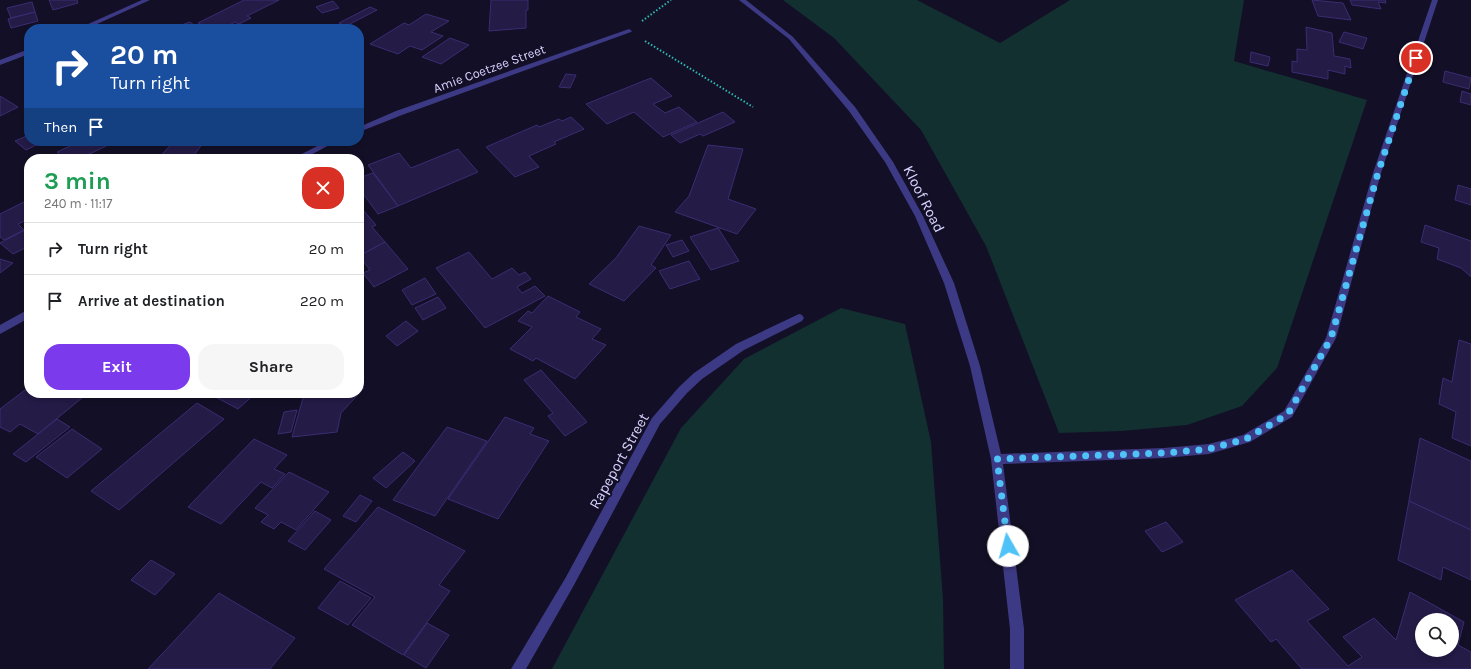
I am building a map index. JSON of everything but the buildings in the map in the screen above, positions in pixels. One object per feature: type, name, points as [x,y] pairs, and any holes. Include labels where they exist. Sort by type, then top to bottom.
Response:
[{"type":"street","points":[[92,24],[147,0]]},
{"type":"street","name":"Kloof Road","points":[[742,0],[791,38],[852,109],[896,176],[919,216],[949,283],[975,366],[997,459],[1018,629],[1017,669]]},
{"type":"street","points":[[997,459],[1164,453],[1209,449],[1246,439],[1288,414],[1331,338],[1378,173],[1435,0]]},
{"type":"street","name":"Amie Coetzee Street","points":[[364,128],[399,113],[454,95],[629,31]]},
{"type":"street","points":[[0,63],[24,53]]},
{"type":"street","points":[[306,154],[323,146]]},
{"type":"street","points":[[0,330],[24,316]]},
{"type":"street","name":"Rapeport Street","points":[[518,669],[570,581],[656,421],[683,390],[698,376],[740,347],[799,318]]},
{"type":"path","points":[[671,0],[629,31],[754,107]]},
{"type":"green space","points":[[783,0],[917,0],[1000,43],[1070,0],[1244,0],[1234,61],[1367,100],[1277,368],[1242,406],[1187,425],[1122,431],[1059,433],[986,246],[921,130],[834,38]]},
{"type":"green space","points":[[841,308],[905,324],[931,442],[943,599],[944,669],[552,669],[681,428],[744,359]]},
{"type":"route","points":[[1008,546],[997,459],[1164,453],[1209,449],[1246,439],[1288,414],[1331,338],[1378,173],[1416,58]]}]
